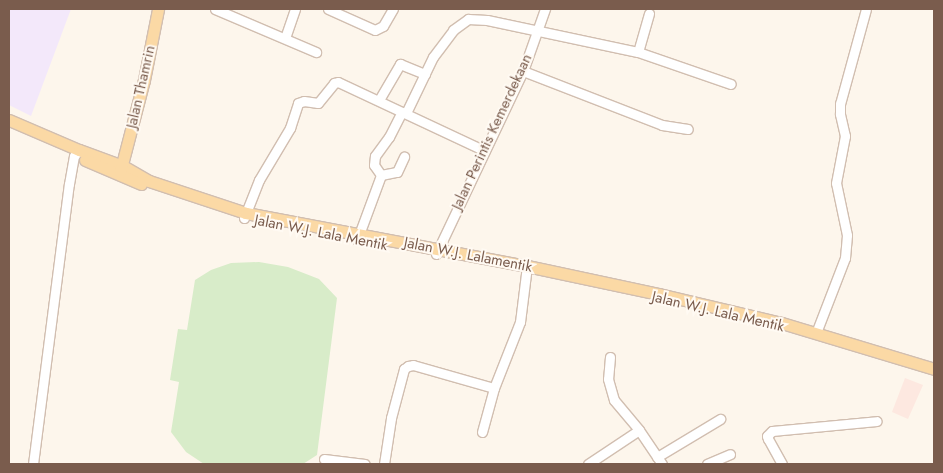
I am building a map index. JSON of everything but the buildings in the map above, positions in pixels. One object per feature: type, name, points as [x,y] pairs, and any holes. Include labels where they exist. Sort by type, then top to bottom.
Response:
[{"type":"main road","name":"Jalan Thamrin","points":[[121,170],[144,80],[158,9]]},
{"type":"main road","points":[[9,120],[76,153]]},
{"type":"main road","points":[[9,128],[148,181],[245,215]]},
{"type":"main road","name":"Jalan W.J. Lala Mentik","points":[[245,215],[526,269],[792,329],[883,356],[934,375]]},
{"type":"main road","name":"Jalan W.J. Lalamentik","points":[[526,269],[659,294],[816,333],[934,369]]},
{"type":"street","points":[[215,9],[316,52]]},
{"type":"street","points":[[285,38],[295,9]]},
{"type":"street","points":[[328,9],[373,29],[383,26],[393,9]]},
{"type":"street","name":"Jalan Perintis Kemerdekaan","points":[[443,253],[485,151],[523,71],[545,9]]},
{"type":"street","points":[[816,333],[845,258],[846,226],[836,183],[845,136],[840,114],[840,104],[866,9]]},
{"type":"street","points":[[638,52],[649,14]]},
{"type":"street","points":[[381,175],[374,165],[375,156],[404,113],[437,51],[464,20],[487,20],[638,52],[731,84]]},
{"type":"street","points":[[379,100],[400,64],[425,74]]},
{"type":"street","points":[[523,71],[662,125],[688,129]]},
{"type":"street","points":[[245,215],[259,180],[290,128],[298,103],[304,101],[318,102],[334,83],[338,82],[379,100],[485,151]]},
{"type":"street","points":[[33,464],[76,153]]},
{"type":"street","points":[[381,175],[397,172],[404,157]]},
{"type":"street","points":[[358,237],[381,175]]},
{"type":"street","points":[[482,432],[494,388],[520,322],[526,269]]},
{"type":"street","points":[[610,358],[610,390],[614,400],[639,430],[660,461],[720,419]]},
{"type":"street","points":[[384,464],[393,408],[404,369],[408,366],[413,365],[494,388]]},
{"type":"street","points":[[782,464],[767,436],[772,431],[876,421]]},
{"type":"street","points":[[588,464],[639,430]]},
{"type":"street","points":[[707,464],[730,454]]},
{"type":"street","points":[[324,459],[365,464]]},
{"type":"shaded area","points":[[9,9],[71,9],[31,116],[9,105]]},
{"type":"shaded area","points":[[905,378],[923,385],[908,419],[892,412]]},
{"type":"green space","points":[[259,262],[288,267],[319,279],[337,298],[317,455],[303,464],[204,464],[186,452],[171,432],[179,382],[170,380],[178,329],[187,330],[195,280],[211,270],[231,263]]}]
